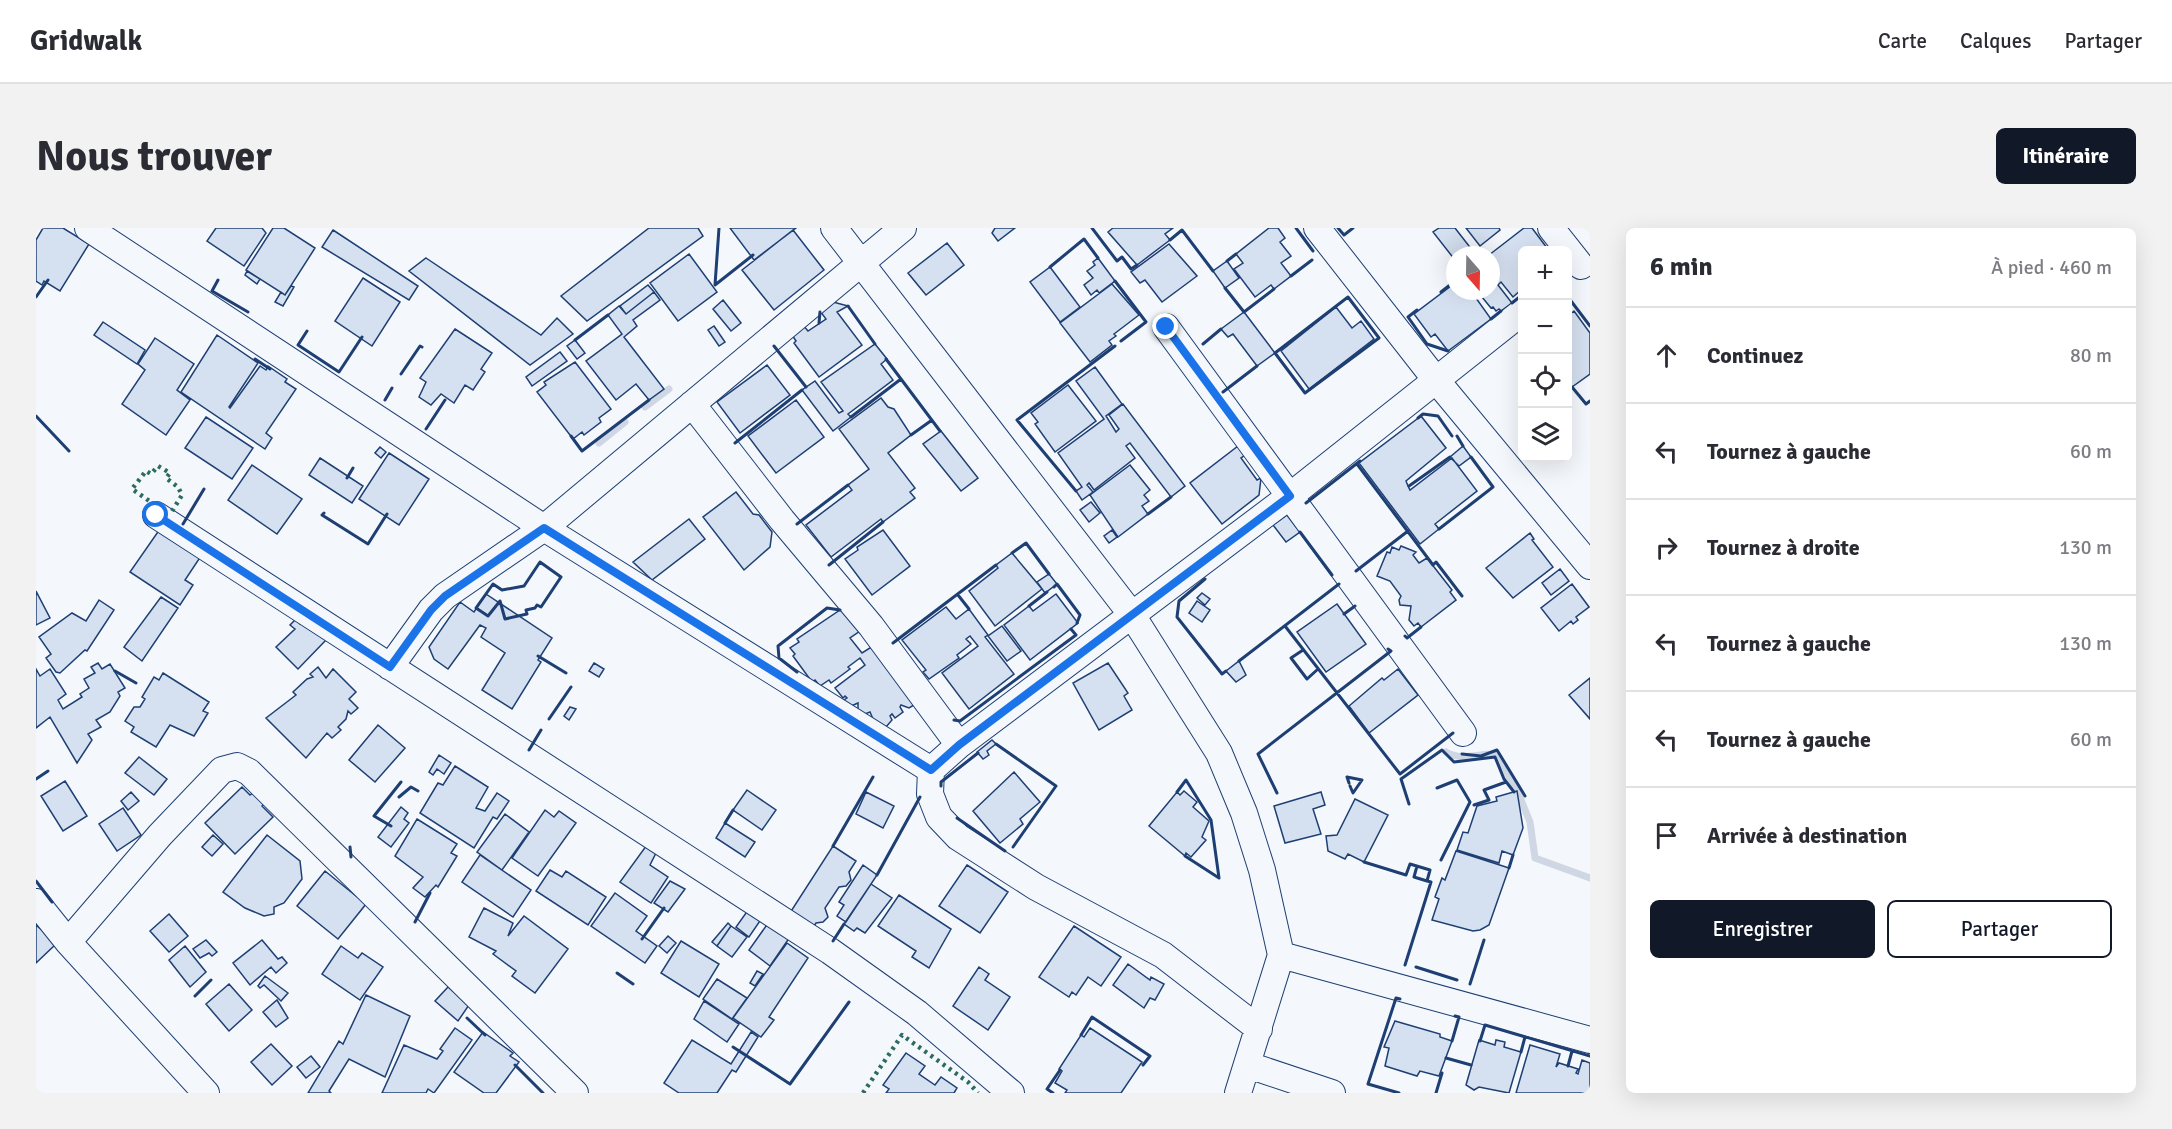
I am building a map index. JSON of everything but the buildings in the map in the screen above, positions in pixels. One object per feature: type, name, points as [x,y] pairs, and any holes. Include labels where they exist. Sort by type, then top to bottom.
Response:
[{"type":"street","points":[[88,228],[544,528],[931,770]]},
{"type":"street","points":[[834,228],[1132,615],[1219,753],[1244,813],[1258,858],[1281,955],[1238,1093]]},
{"type":"street","points":[[390,667],[431,610],[445,596],[544,528],[903,228]]},
{"type":"street","points":[[1317,228],[1436,380],[1586,552]]},
{"type":"street","points":[[1551,228],[1579,267]]},
{"type":"street","points":[[1259,1029],[1163,955],[1036,887],[958,837],[939,817],[930,794],[931,770],[959,745],[1290,496],[1518,315]]},
{"type":"street","points":[[1166,327],[1463,733]]},
{"type":"street","points":[[692,404],[782,520],[871,626],[959,745]]},
{"type":"street","points":[[156,515],[830,951],[917,1013],[1011,1093]]},
{"type":"street","points":[[68,942],[160,835],[222,770],[237,766],[249,772],[575,1093]]},
{"type":"street","points":[[36,902],[68,942],[206,1093]]},
{"type":"street","points":[[1281,955],[1590,1040]]},
{"type":"street","points":[[1248,1065],[1332,1093]]},
{"type":"waterway","points":[[645,407],[669,389]]},
{"type":"waterway","points":[[599,443],[625,422]]},
{"type":"waterway","points":[[1446,752],[1467,757],[1486,754],[1497,756],[1517,790],[1530,822],[1535,858],[1590,878]]},
{"type":"hedge","points":[[155,505],[132,489],[146,471],[151,474],[158,466],[170,473],[166,478],[178,487],[182,495],[171,513]]},
{"type":"hedge","points":[[863,1093],[902,1035],[968,1082],[978,1093]]},
{"type":"wall","points":[[719,228],[715,285],[753,255]]},
{"type":"wall","points":[[1092,228],[1117,261],[1122,257],[1131,269],[1137,265]]},
{"type":"wall","points":[[1296,228],[1313,251]]},
{"type":"wall","points":[[1338,228],[1344,235],[1353,228]]},
{"type":"wall","points":[[1170,240],[1182,230],[1213,271]]},
{"type":"wall","points":[[1050,267],[1084,239],[1098,258]]},
{"type":"wall","points":[[1227,261],[1236,254]]},
{"type":"wall","points":[[1291,276],[1312,260]]},
{"type":"wall","points":[[36,297],[48,280]]},
{"type":"wall","points":[[218,280],[212,291],[248,312]]},
{"type":"wall","points":[[1115,281],[1146,322],[1121,341]]},
{"type":"wall","points":[[1225,288],[1244,312],[1274,289]]},
{"type":"wall","points":[[1441,292],[1446,288]]},
{"type":"wall","points":[[1348,297],[1379,338],[1305,393],[1275,353],[1348,297]]},
{"type":"wall","points":[[1512,303],[1518,298]]},
{"type":"wall","points":[[1572,302],[1590,326]]},
{"type":"wall","points":[[848,306],[875,344]]},
{"type":"wall","points":[[1417,310],[1408,317],[1427,344],[1448,351]]},
{"type":"wall","points":[[1491,319],[1501,311]]},
{"type":"wall","points":[[819,323],[820,312]]},
{"type":"wall","points":[[575,340],[608,315]]},
{"type":"wall","points":[[1203,344],[1221,329]]},
{"type":"wall","points":[[307,331],[298,345],[339,372],[362,337]]},
{"type":"wall","points":[[401,374],[420,346],[422,347]]},
{"type":"wall","points":[[774,346],[806,387]]},
{"type":"wall","points":[[1076,491],[1017,420],[1115,346]]},
{"type":"wall","points":[[255,359],[270,369]]},
{"type":"wall","points":[[886,359],[940,431]]},
{"type":"wall","points":[[1223,392],[1257,366]]},
{"type":"wall","points":[[851,417],[901,379]]},
{"type":"wall","points":[[1572,387],[1586,404],[1590,401]]},
{"type":"wall","points":[[385,400],[392,388]]},
{"type":"wall","points":[[735,443],[802,390]]},
{"type":"wall","points":[[426,429],[445,400]]},
{"type":"wall","points":[[571,436],[582,451],[649,400]]},
{"type":"wall","points":[[1418,418],[1423,414],[1438,416],[1452,436]]},
{"type":"wall","points":[[36,416],[69,451]]},
{"type":"wall","points":[[911,435],[932,420]]},
{"type":"wall","points":[[1457,436],[1463,446]]},
{"type":"wall","points":[[1409,486],[1450,457]]},
{"type":"wall","points":[[1439,529],[1493,487],[1471,457]]},
{"type":"wall","points":[[1306,503],[1360,461]]},
{"type":"wall","points":[[1357,464],[1433,565],[1436,562],[1462,596]]},
{"type":"wall","points":[[347,478],[353,468]]},
{"type":"wall","points":[[797,524],[848,485]]},
{"type":"wall","points":[[183,524],[204,489]]},
{"type":"wall","points":[[1148,514],[1171,497]]},
{"type":"wall","points":[[324,513],[322,515],[368,544],[387,514]]},
{"type":"wall","points":[[829,565],[883,522]]},
{"type":"wall","points":[[1356,571],[1408,531]]},
{"type":"wall","points":[[1300,532],[1332,575]]},
{"type":"wall","points":[[1012,553],[1026,543],[1049,574]]},
{"type":"wall","points":[[540,562],[561,577],[541,607],[537,605],[535,608],[526,610],[527,614],[505,619],[500,601],[488,616],[476,608],[493,584],[502,590],[524,586],[540,562]]},
{"type":"wall","points":[[893,643],[996,565]]},
{"type":"wall","points":[[1205,579],[1179,601],[1177,617],[1222,674],[1226,671]]},
{"type":"wall","points":[[1054,587],[1057,584],[1080,615],[1077,623]]},
{"type":"wall","points":[[1239,661],[1339,584]]},
{"type":"wall","points":[[1029,606],[1047,592]]},
{"type":"wall","points":[[958,595],[969,609]]},
{"type":"wall","points":[[1344,614],[1355,606]]},
{"type":"wall","points":[[797,672],[779,658],[778,646],[827,608],[840,610]]},
{"type":"wall","points":[[1285,626],[1400,774],[1453,733]]},
{"type":"wall","points":[[1405,636],[1407,638],[1421,627]]},
{"type":"wall","points":[[954,720],[960,721],[1076,635],[1071,629]]},
{"type":"wall","points":[[1277,793],[1258,754],[1391,651],[1388,649]]},
{"type":"wall","points":[[1303,650],[1291,658],[1307,679],[1318,669]]},
{"type":"wall","points":[[538,656],[566,673]]},
{"type":"wall","points":[[115,671],[136,683]]},
{"type":"wall","points":[[549,719],[571,687]]},
{"type":"wall","points":[[529,750],[541,730]]},
{"type":"wall","points":[[996,744],[1056,786],[1013,847]]},
{"type":"wall","points":[[1409,804],[1401,779],[1442,750],[1454,762],[1495,757],[1504,779],[1514,792]]},
{"type":"wall","points":[[1462,754],[1481,756],[1497,750],[1525,796]]},
{"type":"wall","points":[[941,786],[941,782],[978,753]]},
{"type":"wall","points":[[36,779],[48,771]]},
{"type":"wall","points":[[833,846],[873,777]]},
{"type":"wall","points":[[1349,783],[1347,777],[1362,780],[1353,793],[1350,786]]},
{"type":"wall","points":[[1177,792],[1186,780],[1211,820],[1219,878],[1185,856]]},
{"type":"wall","points":[[1437,788],[1457,780],[1470,802],[1441,860]]},
{"type":"wall","points":[[391,826],[374,816],[401,782]]},
{"type":"wall","points":[[1474,805],[1489,800],[1484,790],[1506,782]]},
{"type":"wall","points":[[399,797],[411,787],[418,791]]},
{"type":"wall","points":[[877,875],[920,797]]},
{"type":"wall","points":[[725,823],[733,810]]},
{"type":"wall","points":[[957,818],[1005,851]]},
{"type":"wall","points":[[350,847],[351,857]]},
{"type":"wall","points":[[1509,868],[1513,855]]},
{"type":"wall","points":[[1364,862],[1406,875],[1410,864],[1430,870],[1427,881],[1431,882],[1405,965]]},
{"type":"wall","points":[[1417,866],[1414,877],[1427,881]]},
{"type":"wall","points":[[36,881],[52,902]]},
{"type":"wall","points":[[415,922],[430,893]]},
{"type":"wall","points":[[642,939],[664,908]]},
{"type":"wall","points":[[833,941],[844,924]]},
{"type":"wall","points":[[1470,984],[1484,940]]},
{"type":"wall","points":[[1416,967],[1457,980]]},
{"type":"wall","points":[[617,973],[633,984]]},
{"type":"wall","points":[[195,996],[211,980]]},
{"type":"wall","points":[[1399,1093],[1368,1084],[1396,998],[1400,999]]},
{"type":"wall","points":[[733,1047],[790,1084],[849,1002]]},
{"type":"wall","points":[[1452,1041],[1459,1017],[1455,1016]]},
{"type":"wall","points":[[1081,1035],[1092,1017],[1150,1056],[1143,1065]]},
{"type":"wall","points":[[467,1018],[485,1035]]},
{"type":"wall","points":[[1480,1041],[1485,1025],[1590,1056]]},
{"type":"wall","points":[[1521,1052],[1525,1037]]},
{"type":"wall","points":[[1568,1066],[1572,1051]]},
{"type":"wall","points":[[1446,1058],[1471,1065]]},
{"type":"wall","points":[[515,1065],[543,1093]]},
{"type":"wall","points":[[1053,1093],[1047,1089],[1060,1070]]},
{"type":"wall","points":[[1436,1093],[1442,1073]]},
{"type":"route","points":[[156,515],[390,667],[431,610],[445,596],[544,528],[931,770],[959,745],[1290,496],[1166,327]]}]
